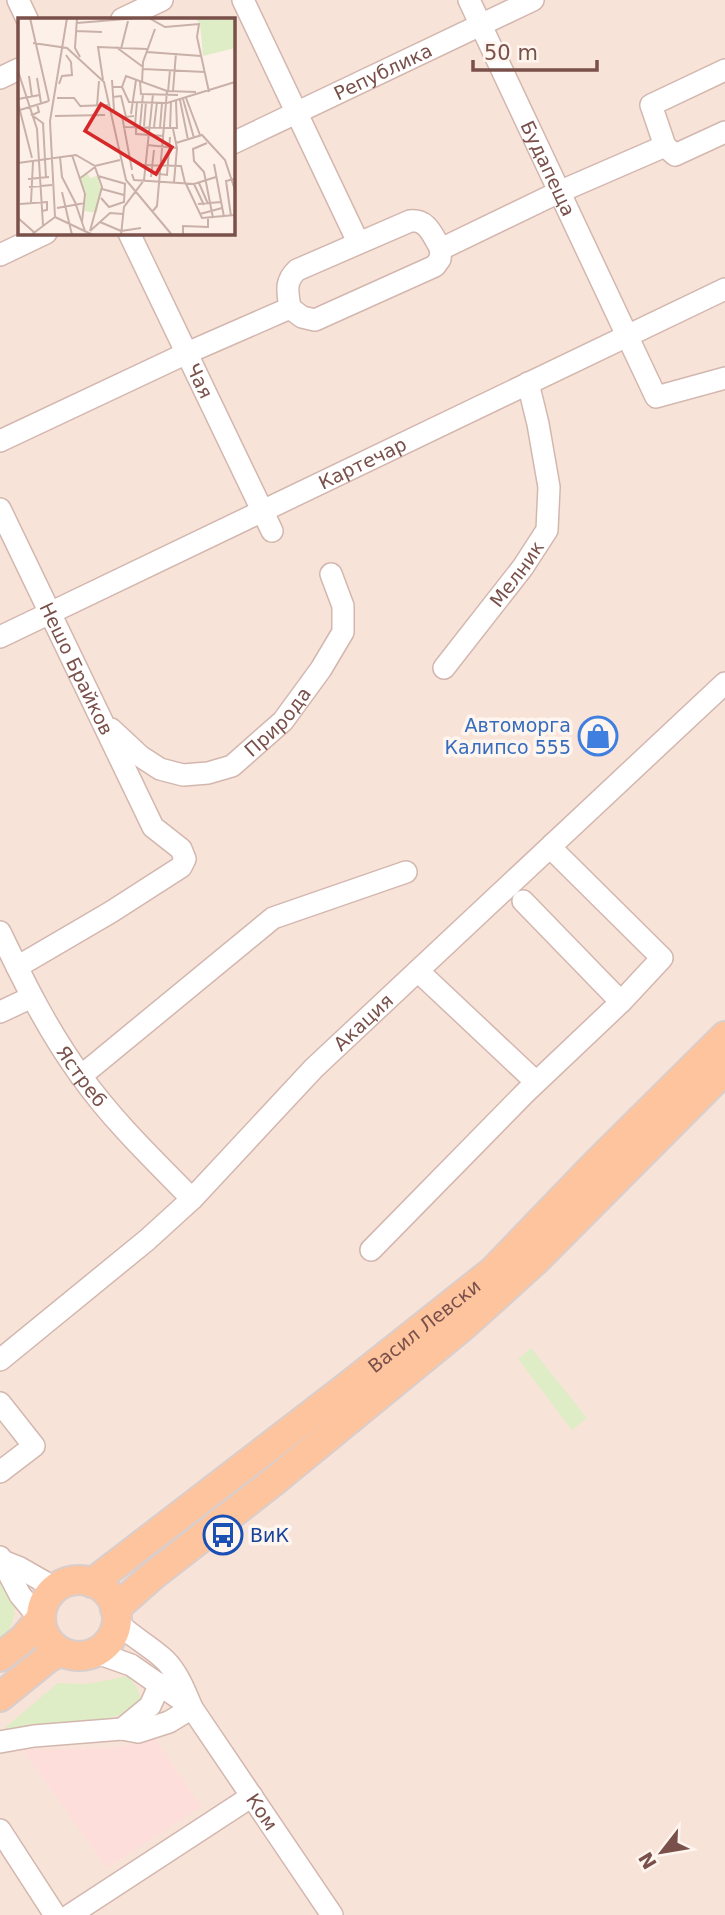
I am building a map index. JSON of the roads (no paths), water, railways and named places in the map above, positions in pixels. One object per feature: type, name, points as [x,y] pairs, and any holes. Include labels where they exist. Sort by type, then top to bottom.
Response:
[{"type":"main road","name":"Васил Левски","points":[[92,1583],[493,1271],[725,1036]]},
{"type":"main road","name":"Васил Левски","points":[[116,1616],[163,1568],[462,1327],[535,1261],[725,1070]]},
{"type":"main road","points":[[0,1657],[23,1639],[40,1619],[43,1605],[55,1588],[67,1582],[79,1580],[103,1589],[111,1598],[116,1616],[110,1640],[97,1653],[74,1656],[60,1652],[48,1641],[40,1619]]},
{"type":"main road","points":[[0,1696],[48,1657],[60,1652]]},
{"type":"street","points":[[18,0],[27,18]]},
{"type":"street","points":[[243,0],[358,242]]},
{"type":"street","name":"Будапеща","points":[[469,0],[656,397],[725,377]]},
{"type":"street","name":"Република","points":[[234,144],[533,0]]},
{"type":"street","points":[[124,18],[153,2]]},
{"type":"street","points":[[0,78],[18,69]]},
{"type":"street","points":[[725,70],[651,105],[665,146],[675,155],[725,132]]},
{"type":"street","points":[[440,249],[559,192],[665,146]]},
{"type":"street","points":[[418,220],[425,224],[440,249],[440,259],[435,266],[315,320],[302,317],[290,309],[287,285],[289,277],[297,270],[358,242],[418,220]]},
{"type":"street","points":[[0,255],[44,234]]},
{"type":"street","name":"Чая","points":[[130,234],[272,531]]},
{"type":"street","name":"Картечар","points":[[0,636],[725,289]]},
{"type":"street","points":[[0,441],[290,309]]},
{"type":"street","name":"Мелник","points":[[444,668],[523,567],[547,530],[549,487],[528,383]]},
{"type":"street","name":"Нешо Брайков","points":[[0,509],[153,828],[181,849],[185,859],[181,867],[17,967]]},
{"type":"street","name":"Природа","points":[[101,720],[140,756],[160,769],[183,775],[208,773],[232,766],[283,721],[321,669],[343,632],[343,606],[331,574]]},
{"type":"street","name":"Акация","points":[[0,1360],[147,1240],[192,1199],[314,1068],[725,683]]},
{"type":"street","points":[[371,1250],[662,958],[555,852],[553,844]]},
{"type":"street","points":[[81,1076],[272,918],[406,872]]},
{"type":"street","points":[[523,901],[621,1002]]},
{"type":"street","name":"Ястреб","points":[[0,932],[32,997],[81,1076],[136,1141],[192,1199]]},
{"type":"street","points":[[418,971],[536,1083]]},
{"type":"street","points":[[0,1012],[32,997]]},
{"type":"street","points":[[0,1403],[34,1446],[0,1472]]},
{"type":"street","points":[[1,1559],[55,1588]]},
{"type":"street","points":[[1,1559],[20,1595],[40,1619]]},
{"type":"street","points":[[116,1616],[174,1670],[192,1708]]},
{"type":"street","points":[[97,1653],[131,1665],[192,1708]]},
{"type":"street","points":[[122,1729],[150,1706],[159,1685]]},
{"type":"street","points":[[0,1742],[34,1736],[122,1729],[138,1732],[152,1729],[192,1708]]},
{"type":"street","name":"Ком","points":[[192,1708],[332,1915]]},
{"type":"street","points":[[70,1915],[252,1796]]},
{"type":"street","points":[[0,1830],[55,1915]]},
{"type":"place","name":"Автоморга Калипсо 555","points":[[598,736]]},
{"type":"place","name":"ВиК","points":[[223,1535]]}]
